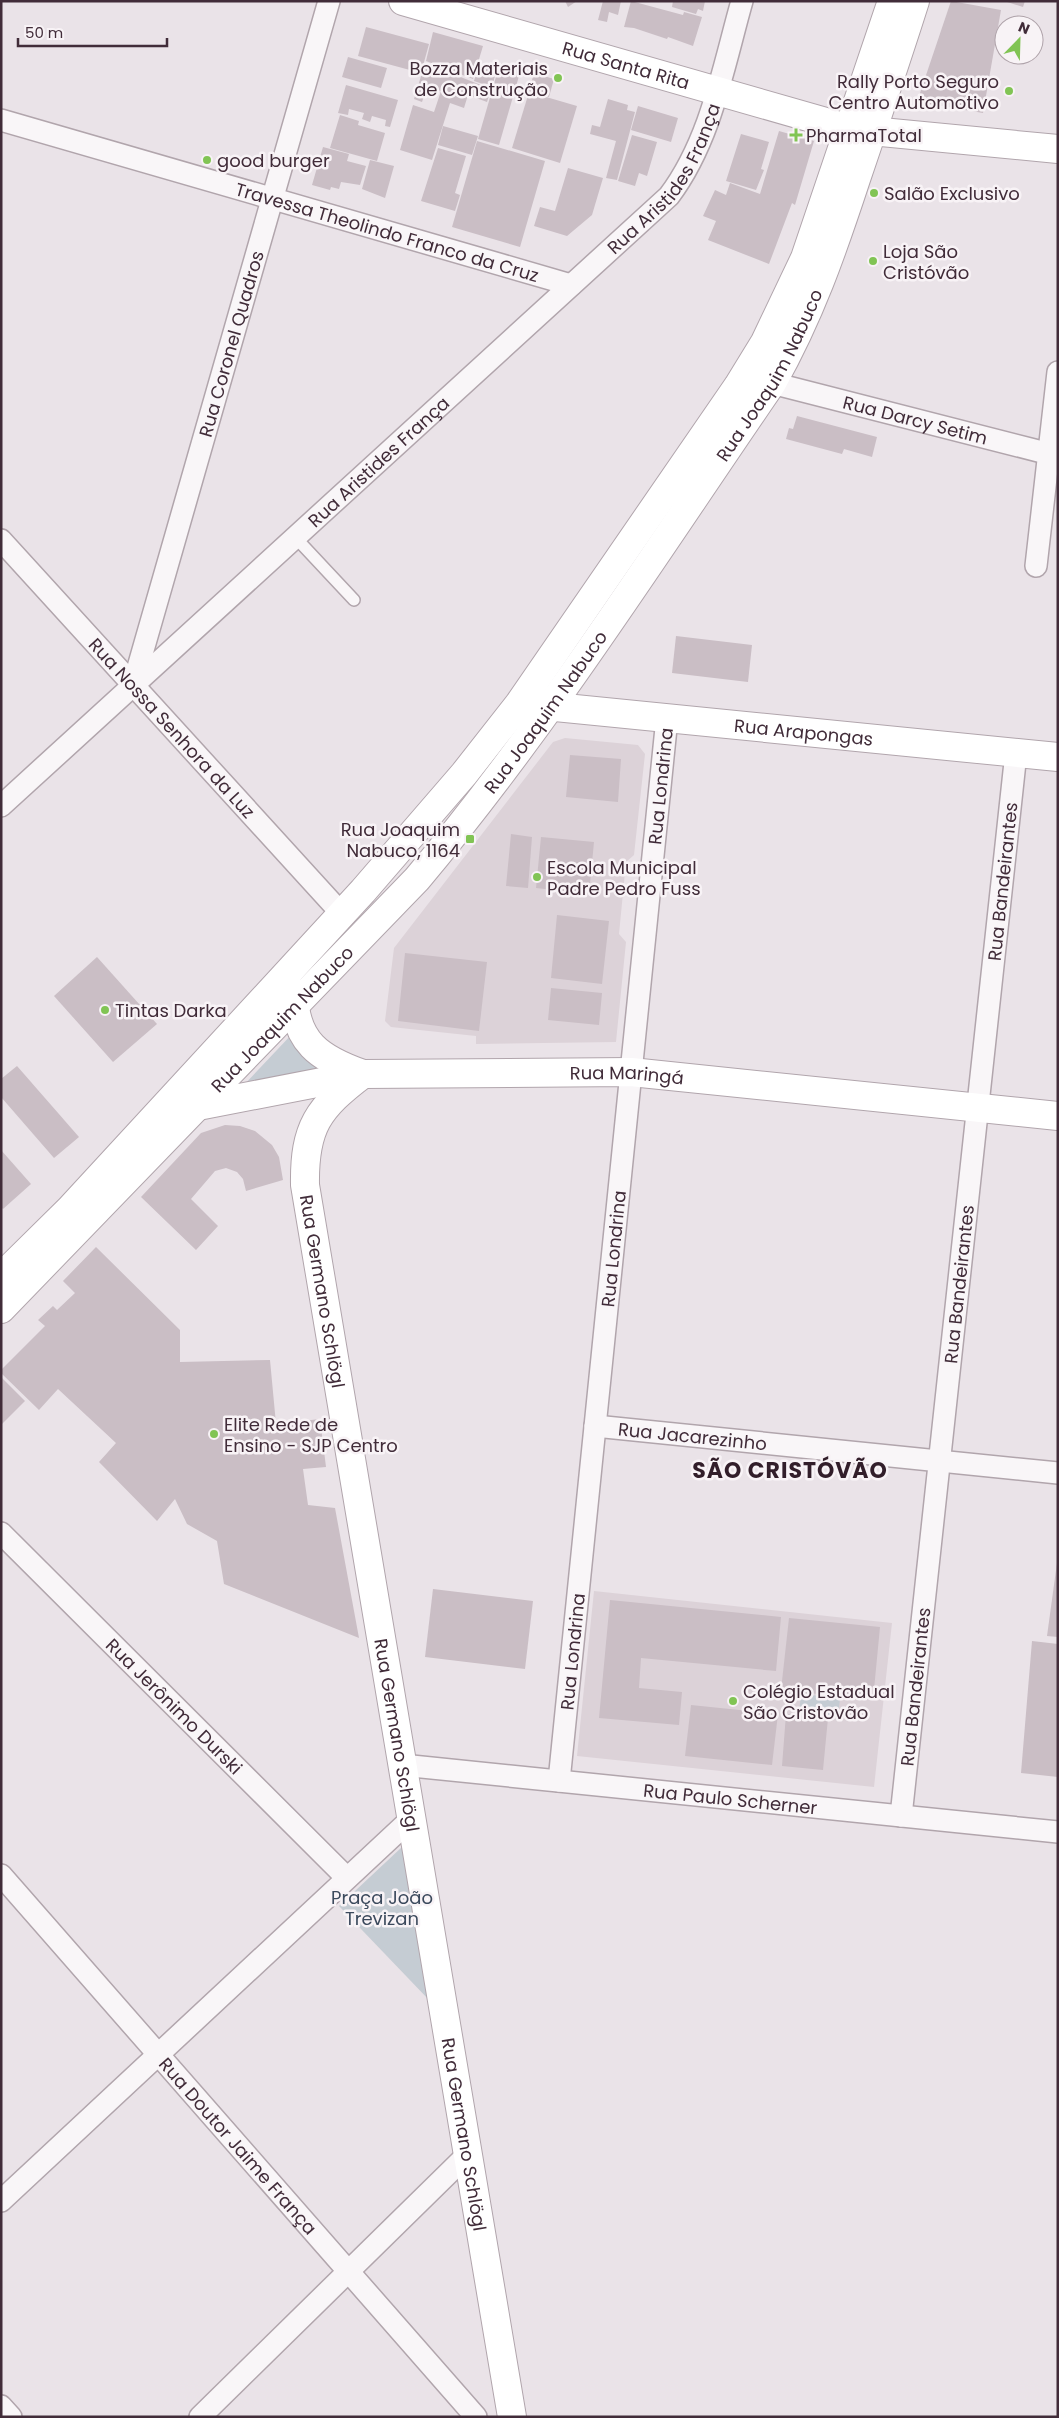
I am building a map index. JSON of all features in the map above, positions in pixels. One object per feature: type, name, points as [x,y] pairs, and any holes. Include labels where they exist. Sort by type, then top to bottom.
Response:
[{"type":"main road","name":"Rua Santa Rita","points":[[403,1],[717,91],[861,129],[1058,149]]},
{"type":"main road","name":"Rua Joaquim Nabuco","points":[[1,1310],[417,879],[486,794],[550,706],[772,383],[815,297],[861,129],[892,1]]},
{"type":"main road","name":"Rua Joaquim Nabuco","points":[[1,1277],[70,1209],[342,914],[438,805],[519,704],[738,386],[765,342],[805,258],[915,1]]},
{"type":"main road","name":"Rua Arapongas","points":[[519,704],[1058,757]]},
{"type":"main road","points":[[302,956],[294,981],[294,1008],[306,1039],[315,1050],[338,1066],[363,1074]]},
{"type":"main road","name":"Rua Maringá","points":[[198,1106],[363,1074],[631,1072],[1058,1116]]},
{"type":"main road","name":"Rua Germano Schlögl","points":[[363,1074],[325,1106],[316,1121],[304,1160],[305,1185],[512,2417]]},
{"type":"street","name":"Rua Coronel Quadros","points":[[133,685],[329,1]]},
{"type":"street","name":"Rua Aristides França","points":[[1,806],[669,196],[694,158],[717,91],[742,1]]},
{"type":"street","name":"Travessa Theolindo Franco da Cruz","points":[[1,120],[571,285]]},
{"type":"street","points":[[1036,566],[1053,455],[1058,372]]},
{"type":"street","name":"Rua Darcy Setim","points":[[772,383],[1053,455]]},
{"type":"street","name":"Rua Nossa Senhora da Luz","points":[[1,540],[342,914]]},
{"type":"street","name":"Rua Londrina","points":[[559,1781],[667,718]]},
{"type":"street","name":"Rua Bandeirantes","points":[[901,1816],[1016,753]]},
{"type":"street","name":"Rua Jacarezinho","points":[[595,1426],[1058,1472]]},
{"type":"street","name":"Rua Jerônimo Durski","points":[[1,1533],[347,1878]]},
{"type":"street","name":"Rua Paulo Scherner","points":[[402,1764],[1058,1832]]},
{"type":"street","points":[[1,2201],[411,1819]]},
{"type":"street","name":"Rua Doutor Jaime França","points":[[1,1875],[476,2417]]},
{"type":"street","points":[[200,2417],[467,2155]]},
{"type":"street","points":[[1,2406],[11,2417]]},
{"type":"lane","points":[[295,537],[354,600]]},
{"type":"shaded area","name":"Escola Municipal Padre Pedro Fuss","points":[[565,738],[638,745],[645,754],[634,855],[626,862],[619,934],[626,942],[616,1042],[476,1044],[476,1036],[391,1027],[385,1021],[394,948],[553,742]]},
{"type":"shaded area","name":"Colégio Estadual São Cristovão","points":[[594,1591],[892,1623],[874,1787],[577,1756]]},
{"type":"green space","points":[[293,1033],[321,1074],[241,1088]]},
{"type":"green space","points":[[801,1694],[840,1698],[838,1718],[799,1713]]},
{"type":"green space","name":"Praça João Trevizan","points":[[402,1847],[430,2001],[339,1906]]},
{"type":"building","points":[[565,1],[577,1],[568,7]]},
{"type":"building","points":[[603,1],[621,1],[618,15],[609,12],[607,22],[598,20]]},
{"type":"building","points":[[631,1],[683,15],[684,12],[702,17],[693,46],[668,37],[667,39],[634,28],[624,27]]},
{"type":"building","points":[[673,1],[705,1],[703,11],[698,9],[696,14],[672,7]]},
{"type":"building","points":[[951,1],[1001,10],[1000,15],[994,15],[994,50],[983,113],[924,103],[920,93]]},
{"type":"building","points":[[1004,1],[1025,1],[1023,7]]},
{"type":"building","points":[[366,27],[429,44],[421,73],[358,56]]},
{"type":"building","points":[[433,32],[483,46],[473,79],[426,61]]},
{"type":"building","points":[[348,57],[387,68],[381,88],[342,77]]},
{"type":"building","points":[[425,63],[491,89],[487,102],[468,95],[464,108],[450,103],[432,160],[400,150],[413,105],[434,112],[441,91],[427,87],[422,102],[414,99]]},
{"type":"building","points":[[500,63],[521,69],[499,145],[478,139]]},
{"type":"building","points":[[478,66],[496,72],[492,87],[474,81]]},
{"type":"building","points":[[534,73],[554,79],[549,97],[529,91]]},
{"type":"building","points":[[346,85],[398,100],[390,127],[385,126],[386,120],[372,116],[370,122],[362,119],[364,113],[349,109],[348,115],[338,113]]},
{"type":"building","points":[[529,92],[577,106],[560,163],[512,148]]},
{"type":"building","points":[[608,99],[628,105],[627,110],[635,112],[617,180],[606,178],[616,141],[590,134],[592,125],[600,127]]},
{"type":"building","points":[[638,106],[678,118],[671,142],[631,130]]},
{"type":"building","points":[[340,115],[359,121],[358,125],[385,133],[377,161],[330,148]]},
{"type":"building","points":[[443,126],[478,136],[472,155],[438,145]]},
{"type":"building","points":[[779,131],[814,141],[795,205],[792,203],[769,264],[708,240],[716,221],[703,216],[715,190],[726,195],[730,183],[760,194]]},
{"type":"building","points":[[741,134],[769,142],[761,169],[764,170],[756,190],[726,181]]},
{"type":"building","points":[[632,135],[657,142],[647,176],[639,173],[635,186],[618,181]]},
{"type":"building","points":[[477,141],[545,161],[520,247],[452,227]]},
{"type":"building","points":[[323,147],[349,154],[347,161],[366,166],[360,185],[341,182],[339,189],[331,187],[330,190],[312,185]]},
{"type":"building","points":[[438,148],[466,156],[455,193],[460,195],[455,211],[421,201]]},
{"type":"building","points":[[370,160],[394,166],[385,198],[362,189]]},
{"type":"building","points":[[568,168],[603,178],[592,215],[567,236],[534,226],[540,207],[555,211]]},
{"type":"building","points":[[797,416],[877,437],[872,457],[844,449],[842,454],[786,439],[789,428],[793,429]]},
{"type":"building","points":[[676,636],[752,645],[748,682],[672,673]]},
{"type":"building","points":[[570,755],[621,759],[618,802],[566,797]]},
{"type":"building","points":[[511,834],[532,837],[528,888],[506,886]]},
{"type":"building","points":[[541,837],[594,842],[589,894],[536,888]]},
{"type":"building","points":[[557,915],[609,921],[602,984],[551,978]]},
{"type":"building","points":[[405,953],[487,962],[479,1031],[398,1021]]},
{"type":"building","name":"Tintas Darka","points":[[97,957],[157,1024],[113,1062],[54,996]]},
{"type":"building","points":[[551,988],[602,993],[599,1025],[548,1020]]},
{"type":"building","points":[[17,1066],[79,1137],[54,1158],[1,1097],[1,1079]]},
{"type":"building","points":[[225,1125],[240,1126],[255,1131],[272,1145],[279,1157],[283,1180],[246,1191],[243,1179],[237,1172],[226,1168],[215,1171],[191,1199],[218,1226],[196,1250],[141,1197],[201,1133]]},
{"type":"building","points":[[1,1150],[31,1184],[3,1209],[1,1207]]},
{"type":"building","name":"Elite Rede de Ensino - SJP Centro","points":[[96,1247],[180,1330],[180,1362],[270,1360],[276,1424],[320,1419],[326,1467],[303,1469],[308,1505],[335,1508],[359,1638],[224,1584],[217,1541],[187,1524],[175,1499],[157,1521],[99,1462],[116,1443],[58,1389],[39,1410],[1,1373],[1,1370],[45,1326],[38,1320],[53,1306],[57,1310],[75,1293],[63,1281]]},
{"type":"building","points":[[1,1377],[25,1401],[1,1425]]},
{"type":"building","points":[[1058,1563],[1058,1637],[1047,1636]]},
{"type":"building","points":[[433,1589],[533,1601],[525,1669],[425,1657]]},
{"type":"building","points":[[610,1600],[781,1617],[776,1671],[641,1658],[639,1688],[682,1692],[679,1725],[599,1718]]},
{"type":"building","points":[[789,1618],[880,1627],[873,1700],[781,1690]]},
{"type":"building","points":[[1032,1641],[1058,1644],[1058,1777],[1021,1773]]},
{"type":"building","points":[[691,1705],[778,1714],[772,1765],[685,1756]]},
{"type":"building","points":[[786,1714],[828,1718],[823,1770],[782,1766]]},
{"type":"place","name":"Bozza Materiais de Construção","points":[[558,78]]},
{"type":"place","name":"Rally Porto Seguro Centro Automotivo","points":[[1009,91]]},
{"type":"place","name":"PharmaTotal","points":[[796,135]]},
{"type":"place","name":"good burger","points":[[207,160]]},
{"type":"place","name":"Salão Exclusivo","points":[[874,193]]},
{"type":"place","name":"Loja São Cristóvão","points":[[873,261]]},
{"type":"place","name":"Rua Joaquim Nabuco, 1164","points":[[470,839]]},
{"type":"place","name":"Escola Municipal Padre Pedro Fuss","points":[[537,877]]},
{"type":"place","name":"Tintas Darka","points":[[105,1010]]},
{"type":"place","name":"Elite Rede de Ensino - SJP Centro","points":[[214,1434]]},
{"type":"place","name":"Colégio Estadual São Cristovão","points":[[733,1701]]},
{"type":"district","name":"SÃO CRISTÓVÃO","points":[[790,1470]]}]
